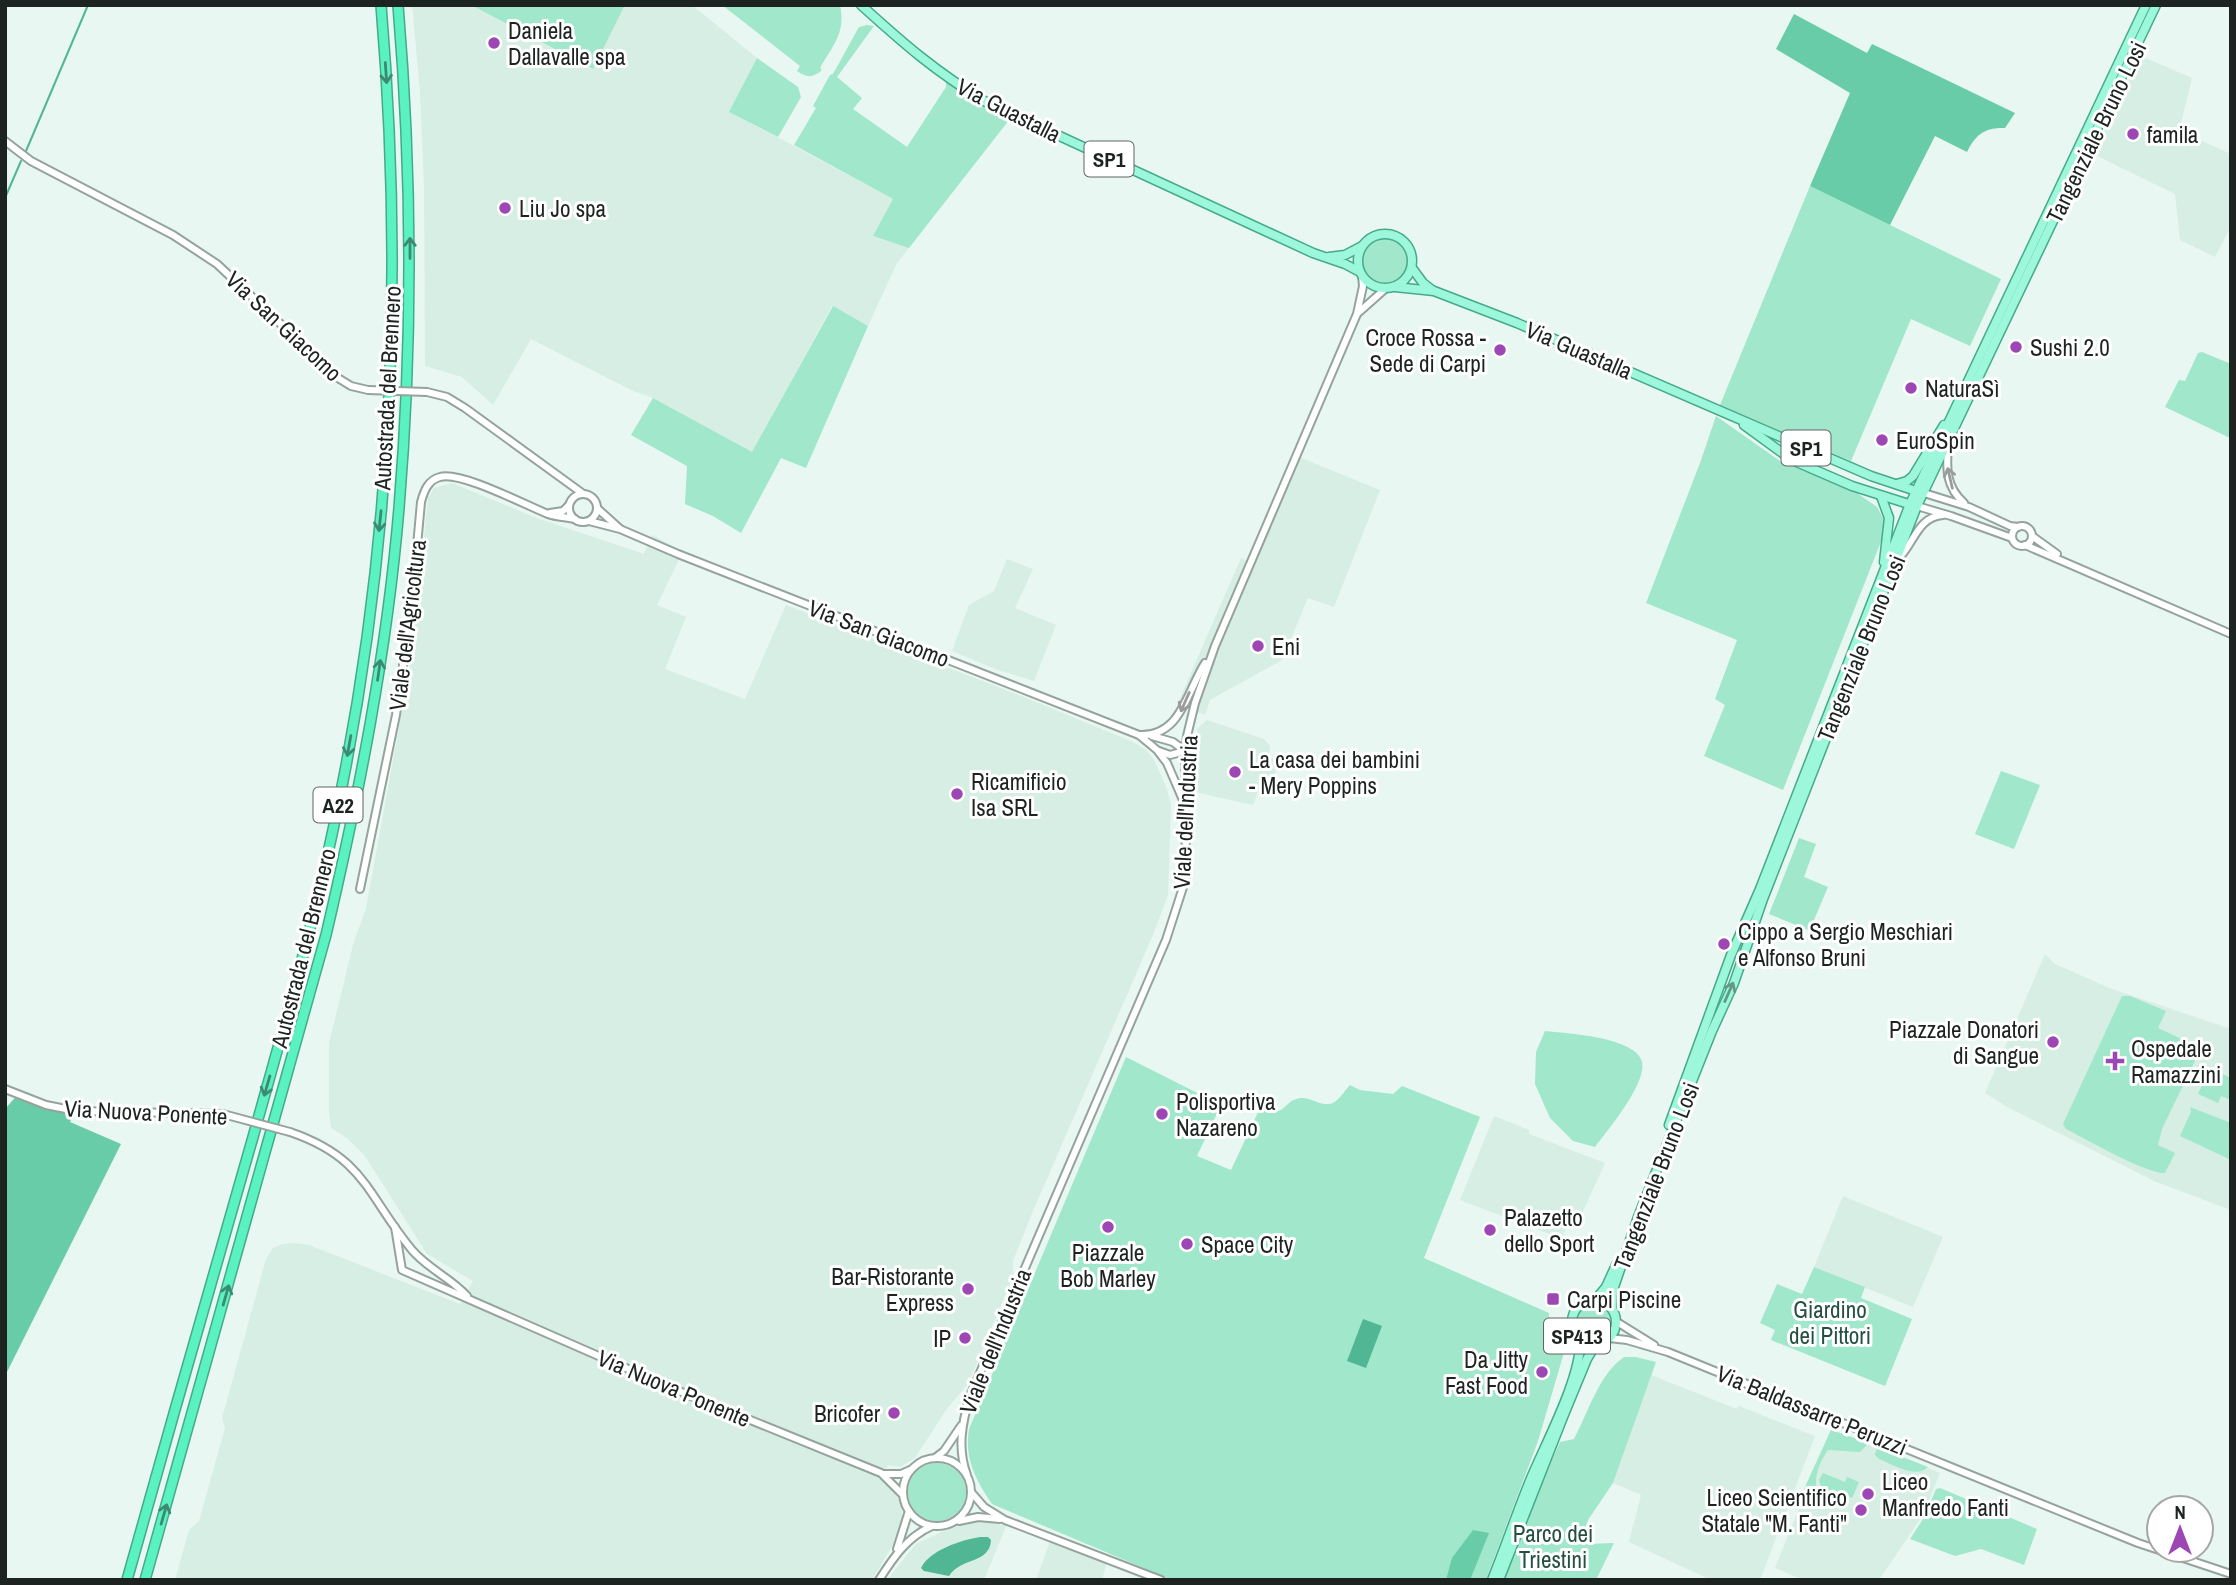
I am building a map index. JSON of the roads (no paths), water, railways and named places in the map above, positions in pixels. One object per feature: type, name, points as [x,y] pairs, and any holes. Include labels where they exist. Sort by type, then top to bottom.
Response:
[{"type":"highway","name":"Autostrada del Brennero","points":[[127,1580],[296,984],[335,822],[359,692],[382,508],[391,346],[393,221],[390,124],[381,5]]},
{"type":"highway","name":"Autostrada del Brennero","points":[[145,1580],[320,961],[351,828],[373,712],[399,509],[407,384],[409,187],[398,5]]},
{"type":"main road","name":"Via Guastalla","points":[[861,5],[921,59],[947,79],[986,102],[1361,274]]},
{"type":"main road","name":"Tangenziale Bruno Losi","points":[[1595,1300],[1612,1277],[1731,955],[1760,889],[1883,570],[1954,412],[2146,5]]},
{"type":"main road","name":"Tangenziale Bruno Losi","points":[[1920,492],[1948,443],[2156,5]]},
{"type":"main road","points":[[1326,257],[1345,255],[1375,236],[1392,235],[1400,238],[1410,251],[1412,268],[1395,287],[1376,287],[1361,274],[1358,259],[1362,246]]},
{"type":"main road","name":"Via Guastalla","points":[[1412,268],[1423,283],[1434,291],[1529,328],[1891,484],[1920,492]]},
{"type":"main road","name":"Via Guastalla","points":[[1395,287],[1434,291]]},
{"type":"main road","name":"Via Guastalla","points":[[1722,412],[1758,433],[1792,460],[1846,484],[1914,505]]},
{"type":"main road","points":[[1891,484],[1902,484],[1911,478],[1954,412]]},
{"type":"main road","points":[[1792,460],[1794,448],[1798,444]]},
{"type":"main road","points":[[1846,484],[1853,468]]},
{"type":"main road","points":[[1881,496],[1889,518],[1883,570]]},
{"type":"main road","name":"Tangenziale Bruno Losi","points":[[1612,1308],[1614,1290],[1638,1217],[1712,1031],[1734,983],[1763,899],[1895,562],[1914,505]]},
{"type":"main road","name":"SP413","points":[[1595,1300],[1612,1308],[1617,1322],[1609,1338],[1596,1344],[1580,1340],[1573,1329],[1572,1316],[1580,1304],[1595,1300]]},
{"type":"main road","points":[[1492,1580],[1573,1378],[1580,1356],[1580,1340]]},
{"type":"main road","points":[[1499,1580],[1587,1359],[1596,1344]]},
{"type":"street","name":"Via San Giacomo","points":[[5,141],[31,161],[173,235],[206,257],[234,278],[338,377],[351,386],[368,390],[427,392],[453,400],[582,493]]},
{"type":"street","name":"Viale dell'Industria","points":[[967,1475],[962,1456],[962,1425],[970,1396],[1177,910],[1186,878],[1185,751],[1195,703],[1215,646],[1357,314],[1363,286],[1361,274]]},
{"type":"street","name":"Viale dell'Industria","points":[[1357,314],[1385,289]]},
{"type":"street","points":[[1948,443],[1947,475],[1950,484],[1957,496],[1969,506]]},
{"type":"street","name":"Viale dell'Agricoltura","points":[[360,889],[394,722],[411,614],[420,511],[425,491],[432,481],[438,478],[456,477],[545,512],[575,519]]},
{"type":"street","points":[[545,512],[563,511],[571,502],[582,493],[593,497],[598,509],[595,516],[589,521],[580,522],[570,513],[571,502],[569,484]]},
{"type":"street","name":"Via Guastalla","points":[[1920,492],[1969,506],[2010,526],[2018,527]]},
{"type":"street","name":"Via Guastalla","points":[[1914,505],[2012,538]]},
{"type":"street","name":"Via San Giacomo","points":[[598,509],[620,529]]},
{"type":"street","points":[[1895,562],[1925,522],[1936,515],[1951,516]]},
{"type":"street","name":"Via San Giacomo","points":[[589,521],[620,529],[714,569],[1139,735],[1173,742],[1185,751]]},
{"type":"street","points":[[2070,563],[2032,536],[2028,528],[2018,527],[2014,530],[2012,538],[2017,544],[2070,563],[2231,636]]},
{"type":"street","points":[[2025,545],[2032,536]]},
{"type":"street","points":[[1150,736],[1165,730],[1173,722],[1215,646]]},
{"type":"street","name":"Via San Giacomo","points":[[1139,735],[1157,750],[1167,764],[1186,806]]},
{"type":"street","points":[[1157,750],[1170,755],[1185,751]]},
{"type":"street","name":"Via Nuova Ponente","points":[[5,1089],[47,1105],[83,1112],[223,1114],[290,1132],[328,1149],[357,1171],[414,1252],[469,1298]]},
{"type":"street","name":"Via Nuova Ponente","points":[[395,1227],[402,1270],[674,1389],[881,1474],[903,1495]]},
{"type":"street","name":"Via Baldassarre Peruzzi","points":[[1617,1322],[1668,1352]]},
{"type":"street","name":"Via Baldassarre Peruzzi","points":[[1609,1338],[1627,1340],[1668,1352],[2138,1543],[2231,1574]]},
{"type":"street","name":"Viale dell'Industria","points":[[932,1459],[944,1451],[962,1425]]},
{"type":"street","points":[[1005,1520],[978,1517],[943,1525],[919,1521],[909,1511],[903,1495],[905,1481],[912,1470],[925,1461],[932,1459],[952,1462],[967,1475],[971,1492],[984,1507],[1005,1520],[1161,1580]]},
{"type":"street","name":"Via Nuova Ponente","points":[[881,1474],[901,1474],[912,1470]]},
{"type":"street","points":[[953,1522],[966,1510],[971,1492]]},
{"type":"street","points":[[879,1580],[895,1555],[909,1511]]},
{"type":"street","points":[[895,1555],[916,1534],[932,1525]]},
{"type":"waterway","points":[[26,151],[88,5]]},
{"type":"waterway","points":[[5,198],[21,161]]},
{"type":"place","name":"Daniela Dallavalle spa","points":[[494,43]]},
{"type":"place","name":"famila","points":[[2133,134]]},
{"type":"place","name":"Liu Jo spa","points":[[505,208]]},
{"type":"place","name":"Sushi 2.0","points":[[2016,347]]},
{"type":"place","name":"Croce Rossa - Sede di Carpi","points":[[1500,350]]},
{"type":"place","name":"NaturaSì","points":[[1911,388]]},
{"type":"place","name":"EuroSpin","points":[[1882,440]]},
{"type":"place","name":"Eni","points":[[1258,646]]},
{"type":"place","name":"La casa dei bambini - Mery Poppins","points":[[1235,772]]},
{"type":"place","name":"Ricamificio Isa SRL","points":[[957,794]]},
{"type":"place","name":"Cippo a Sergio Meschiari e Alfonso Bruni","points":[[1724,944]]},
{"type":"place","name":"Piazzale Donatori di Sangue","points":[[2053,1042]]},
{"type":"place","name":"Ospedale Ramazzini","points":[[2115,1061]]},
{"type":"place","name":"Polisportiva Nazareno","points":[[1162,1114]]},
{"type":"place","name":"Piazzale Bob Marley","points":[[1108,1227]]},
{"type":"place","name":"Palazetto dello Sport","points":[[1490,1230]]},
{"type":"place","name":"Space City","points":[[1187,1244]]},
{"type":"place","name":"Bar-Ristorante Express","points":[[968,1289]]},
{"type":"place","name":"Carpi Piscine","points":[[1553,1299]]},
{"type":"place","name":"IP","points":[[965,1338]]},
{"type":"place","name":"Da Jitty Fast Food","points":[[1542,1372]]},
{"type":"place","name":"Bricofer","points":[[894,1413]]},
{"type":"place","name":"Liceo Manfredo Fanti","points":[[1868,1494]]},
{"type":"place","name":"Liceo Scientifico Statale \"M. Fanti\"","points":[[1861,1510]]},
{"type":"park label","name":"Giardino dei Pittori","points":[[1830,1322]]},
{"type":"park label","name":"Parco dei Triestini","points":[[1553,1546]]}]
